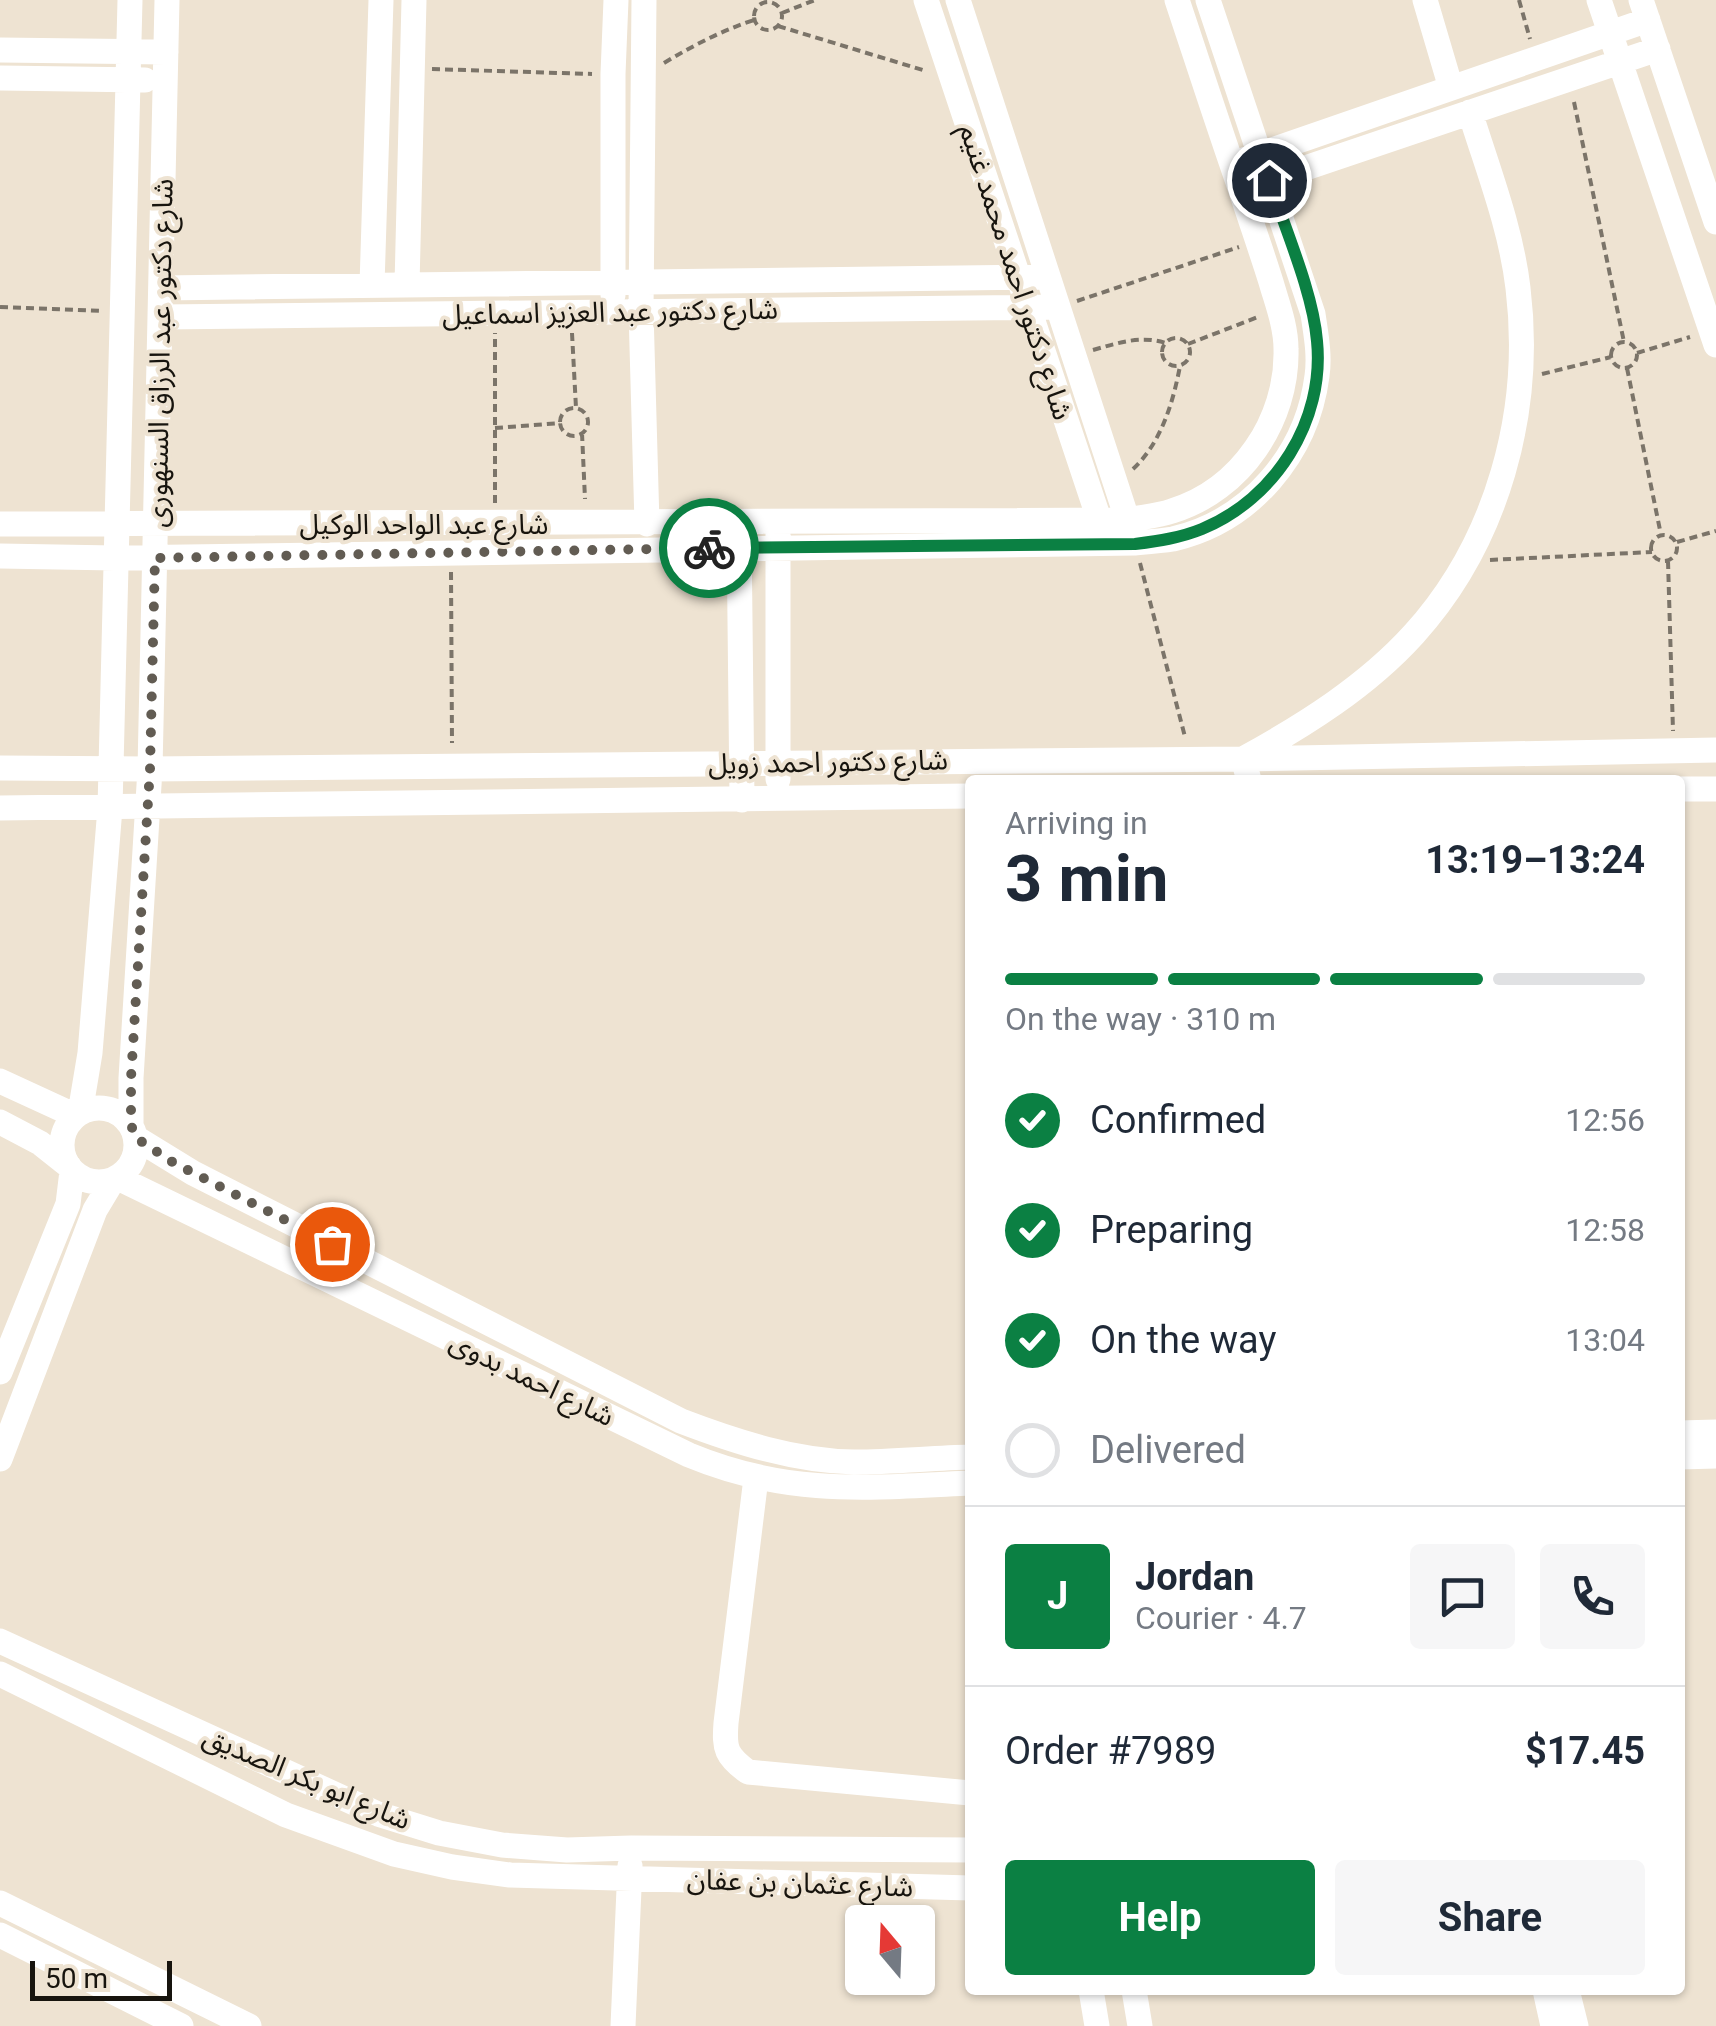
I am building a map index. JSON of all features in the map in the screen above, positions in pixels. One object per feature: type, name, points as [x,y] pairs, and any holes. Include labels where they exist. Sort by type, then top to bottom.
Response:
[{"type":"street","name":"شارع دكتور عبد الرزاق السنهورى","points":[[78,1115],[90,1053],[110,808],[130,0]]},
{"type":"street","name":"شارع دكتور عبد الرزاق السنهورى","points":[[134,1132],[131,1078],[150,769],[167,0]]},
{"type":"street","points":[[372,285],[381,0]]},
{"type":"street","points":[[406,285],[414,0]]},
{"type":"street","points":[[614,311],[616,0]]},
{"type":"street","points":[[644,0],[640,311],[647,524]]},
{"type":"street","name":"شارع دكتور احمد محمد غنيم","points":[[926,0],[1103,532]]},
{"type":"street","name":"شارع دكتور احمد محمد غنيم","points":[[958,0],[1131,532]]},
{"type":"street","name":"شارع عبد الواحد الوكيل","points":[[1131,532],[1204,497],[1234,476],[1257,448],[1274,417],[1284,382],[1286,346],[1279,309],[1176,0]]},
{"type":"street","name":"شارع عبد الواحد الوكيل","points":[[0,524],[778,521],[1131,532],[1173,539],[1201,530],[1252,500],[1290,455],[1304,430],[1318,372],[1313,314],[1208,0]]},
{"type":"street","points":[[1425,0],[1451,88]]},
{"type":"street","points":[[1599,0],[1714,338]]},
{"type":"street","points":[[1232,164],[1610,33],[1644,10],[1716,222]]},
{"type":"street","points":[[1240,190],[1658,49]]},
{"type":"street","points":[[0,50],[166,52]]},
{"type":"street","points":[[0,78],[166,80]]},
{"type":"street","points":[[1246,770],[1376,670],[1414,634],[1465,562],[1496,496],[1511,445],[1521,379],[1522,339],[1518,285],[1507,233],[1470,112]]},
{"type":"street","name":"شارع دكتور عبد العزيز اسماعيل","points":[[162,288],[1048,277]]},
{"type":"street","name":"شارع دكتور عبد العزيز اسماعيل","points":[[161,317],[1058,307]]},
{"type":"street","points":[[738,521],[742,800]]},
{"type":"street","points":[[778,521],[778,799]]},
{"type":"street","name":"شارع عبد الواحد الوكيل","points":[[0,556],[155,558],[778,548],[1103,532]]},
{"type":"street","name":"شارع دكتور احمد زويل","points":[[0,768],[1190,758],[1246,770],[1716,750]]},
{"type":"street","points":[[1685,789],[1716,788]]},
{"type":"street","name":"شارع دكتور احمد زويل","points":[[0,808],[965,796]]},
{"type":"street","points":[[0,1081],[78,1115]]},
{"type":"street","points":[[0,1372],[68,1204],[70,1169],[62,1146],[64,1134],[78,1115],[91,1108],[124,1116],[134,1132],[137,1148],[131,1165],[116,1179],[96,1210],[0,1459]]},
{"type":"street","points":[[0,1122],[40,1143],[91,1182],[116,1179]]},
{"type":"street","name":"شارع احمد بدوى","points":[[134,1132],[193,1173],[681,1422],[764,1449],[808,1457],[852,1462],[965,1456]]},
{"type":"street","name":"شارع احمد بدوى","points":[[116,1179],[721,1469],[756,1478],[854,1489],[965,1483]]},
{"type":"street","points":[[1685,1432],[1716,1432]]},
{"type":"street","points":[[1685,1456],[1716,1456]]},
{"type":"street","points":[[756,1478],[726,1722],[725,1742],[730,1759],[748,1772],[965,1793]]},
{"type":"street","name":"شارع ابو بكر الصديق","points":[[0,1641],[378,1814],[502,1845],[567,1850],[631,1848]]},
{"type":"street","name":"شارع ابو بكر الصديق","points":[[0,1674],[286,1815],[394,1854],[510,1875],[630,1879]]},
{"type":"street","points":[[623,2026],[631,1848]]},
{"type":"street","name":"شارع عثمان بن عفان","points":[[631,1848],[965,1850]]},
{"type":"street","name":"شارع عثمان بن عفان","points":[[630,1879],[965,1888]]},
{"type":"street","points":[[0,1903],[181,1993],[201,2016],[249,2026]]},
{"type":"street","points":[[0,1935],[171,2024],[181,1993]]},
{"type":"street","points":[[1092,1995],[1097,2026]]},
{"type":"street","points":[[1135,1995],[1140,2026]]},
{"type":"street","points":[[1545,1995],[1554,2026]]},
{"type":"street","points":[[1569,1995],[1576,2026]]},
{"type":"path","points":[[750,0],[758,6]]},
{"type":"path","points":[[782,13],[815,0]]},
{"type":"path","points":[[1519,0],[1536,58]]},
{"type":"path","points":[[772,1],[782,13],[778,26],[762,29],[753,15],[758,6],[772,1]]},
{"type":"path","points":[[643,76],[700,41],[754,20]]},
{"type":"path","points":[[778,26],[952,81]]},
{"type":"path","points":[[412,68],[614,74]]},
{"type":"path","points":[[1569,79],[1624,342]]},
{"type":"path","points":[[1058,307],[1258,241]]},
{"type":"path","points":[[0,307],[123,312]]},
{"type":"path","points":[[1074,356],[1143,338],[1166,343],[1177,338],[1188,344],[1279,309]]},
{"type":"path","points":[[571,312],[576,408]]},
{"type":"path","points":[[495,314],[495,523]]},
{"type":"path","points":[[1637,353],[1714,338]]},
{"type":"path","points":[[1624,342],[1633,345],[1637,353],[1635,363],[1627,368],[1616,366],[1611,357],[1616,345],[1624,342]]},
{"type":"path","points":[[1166,343],[1164,360],[1180,366],[1190,354],[1188,344]]},
{"type":"path","points":[[1521,379],[1611,357]]},
{"type":"path","points":[[1115,484],[1138,466],[1161,428],[1180,366]]},
{"type":"path","points":[[1627,368],[1661,535]]},
{"type":"path","points":[[582,434],[568,435],[561,428],[566,410],[576,408],[587,418],[582,434],[586,523]]},
{"type":"path","points":[[495,428],[560,423]]},
{"type":"path","points":[[1677,542],[1716,531]]},
{"type":"path","points":[[1131,532],[1190,758]]},
{"type":"path","points":[[1668,561],[1656,559],[1652,552],[1652,542],[1661,535],[1677,542],[1678,552],[1668,561],[1674,750]]},
{"type":"path","points":[[1465,562],[1652,552]]},
{"type":"path","points":[[451,553],[453,766]]},
{"type":"way so far","points":[[332,1244],[174,1163],[136,1138],[131,1125],[150,769],[155,558],[709,548]]},
{"type":"route","points":[[709,548],[1135,544],[1173,539],[1227,517],[1252,500],[1290,455],[1304,430],[1318,372],[1313,314],[1269,180]]}]
